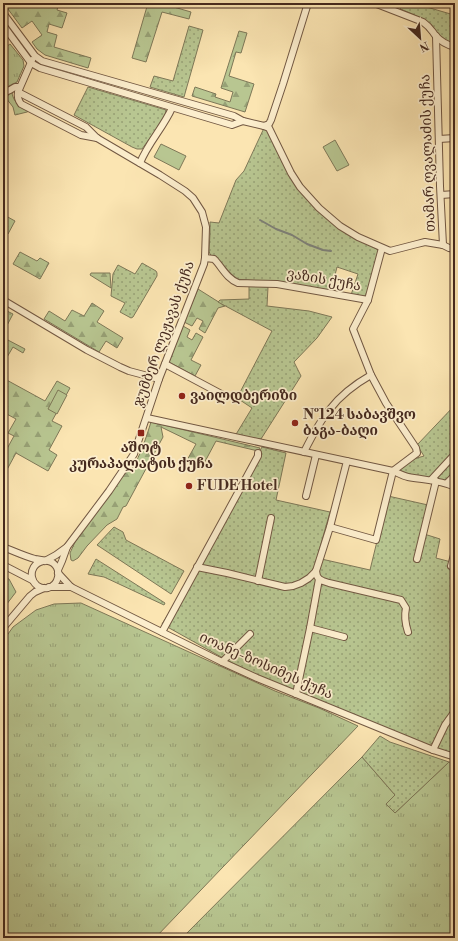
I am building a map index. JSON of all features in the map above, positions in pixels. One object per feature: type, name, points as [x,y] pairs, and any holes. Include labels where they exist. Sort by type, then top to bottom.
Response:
[{"type":"street","points":[[264,126],[269,124],[271,120],[308,3]]},
{"type":"street","points":[[374,3],[423,22],[429,26],[436,36],[447,45],[455,47]]},
{"type":"street","points":[[3,13],[35,56],[42,61],[234,116],[244,122],[269,128],[285,162],[300,187],[318,208],[340,226],[358,237],[390,251],[425,242],[455,249]]},
{"type":"street","points":[[3,25],[31,62],[40,68],[232,125],[244,122]]},
{"type":"street","name":"თამარ ღვალაძის ქუჩა","points":[[436,36],[443,245]]},
{"type":"street","points":[[3,93],[15,87],[19,89],[35,56]]},
{"type":"street","points":[[90,83],[92,75]]},
{"type":"street","points":[[128,94],[131,86]]},
{"type":"street","name":"ჯუმბერ ლეჟავას ქუჩა","points":[[44,561],[67,547],[109,491],[134,454],[159,379],[205,258],[206,226],[202,212],[193,198],[185,191],[97,138],[86,127],[19,89],[18,98],[21,104],[81,135],[97,138]]},
{"type":"street","points":[[140,163],[144,152],[168,116],[168,97]]},
{"type":"street","points":[[439,139],[455,138]]},
{"type":"street","points":[[441,195],[455,194]]},
{"type":"street","points":[[368,300],[382,248]]},
{"type":"street","name":"ვაზის ქუჩა","points":[[205,258],[214,259],[228,277],[238,283],[277,284],[368,300],[354,329],[371,375],[386,402],[416,448],[417,453],[393,471]]},
{"type":"street","points":[[3,300],[87,350],[120,367],[159,379]]},
{"type":"street","points":[[165,364],[225,396]]},
{"type":"street","points":[[304,452],[330,409],[348,391],[371,375]]},
{"type":"street","points":[[147,418],[393,471],[407,477],[433,480],[455,487]]},
{"type":"street","points":[[162,632],[258,454]]},
{"type":"street","points":[[417,559],[433,480],[455,454]]},
{"type":"street","points":[[306,496],[316,455]]},
{"type":"street","points":[[197,567],[285,587],[294,586],[309,578],[316,571],[330,527],[347,461]]},
{"type":"street","points":[[330,527],[376,540],[393,471]]},
{"type":"street","points":[[447,484],[455,475]]},
{"type":"street","points":[[258,580],[270,518]]},
{"type":"street","points":[[3,547],[30,557],[50,562],[54,564],[58,571],[58,577],[55,584],[35,592],[24,602]]},
{"type":"street","name":"ჯუმბერ ლეჟავას ქუჩა","points":[[58,571],[67,547]]},
{"type":"street","points":[[451,566],[455,551]]},
{"type":"street","points":[[3,628],[24,602],[30,592],[33,581],[31,574],[34,566],[44,561]]},
{"type":"street","points":[[3,565],[33,581],[38,586],[46,588]]},
{"type":"street","name":"იოანე-ზოსიმეს ქუჩა","points":[[58,571],[71,587],[222,662],[257,678],[433,750],[455,757]]},
{"type":"street","points":[[296,694],[319,579],[316,571]]},
{"type":"street","points":[[319,579],[329,583],[401,600],[406,608],[404,616],[408,632]]},
{"type":"street","name":"იოანე-ზოსიმეს ქუჩა","points":[[46,588],[71,587]]},
{"type":"street","points":[[310,628],[344,636]]},
{"type":"street","points":[[222,662],[250,634]]},
{"type":"street","points":[[433,750],[445,725],[455,711]]},
{"type":"green space","points":[[5,3],[59,3],[57,10],[67,13],[62,28],[49,24],[47,32],[57,35],[54,47],[91,58],[88,68],[45,55],[37,49],[32,42],[42,35],[32,21],[22,28]]},
{"type":"green space","points":[[148,3],[160,3],[191,12],[189,19],[162,12],[146,62],[132,58]]},
{"type":"green space","points":[[403,3],[413,3],[454,15],[455,14],[455,46],[444,41],[431,26],[424,21],[400,9]]},
{"type":"green space","points":[[189,26],[203,30],[184,97],[150,87],[154,76],[173,81]]},
{"type":"green space","points":[[239,31],[247,33],[241,53],[236,52],[229,76],[254,84],[245,112],[192,96],[195,87],[216,94],[215,97],[230,102],[233,92],[221,88]]},
{"type":"green space","points":[[10,44],[23,60],[24,66],[17,82],[3,89],[3,49]]},
{"type":"green space","points":[[88,87],[166,110],[165,117],[142,149],[137,149],[74,115]]},
{"type":"green space","points":[[12,91],[15,101],[29,111],[15,115],[13,107],[6,98]]},
{"type":"green space","points":[[264,128],[268,129],[291,176],[339,228],[380,251],[367,294],[363,297],[351,295],[358,274],[337,267],[331,291],[281,283],[235,279],[210,254],[210,222],[219,223],[236,180],[244,171]]},
{"type":"green space","points":[[335,140],[349,165],[337,171],[323,147]]},
{"type":"green space","points":[[161,144],[186,156],[179,170],[154,157]]},
{"type":"green space","points":[[6,216],[15,221],[8,234],[3,232],[3,222]]},
{"type":"green space","points":[[20,252],[37,261],[40,258],[49,263],[40,279],[13,264]]},
{"type":"green space","points":[[142,263],[156,271],[157,276],[131,318],[120,312],[125,303],[111,296],[113,274],[118,265],[135,274]]},
{"type":"green space","points":[[91,273],[110,273],[111,288],[90,275]]},
{"type":"green space","points":[[249,286],[268,287],[267,306],[309,311],[332,317],[317,338],[294,362],[301,376],[261,439],[235,436],[252,408],[237,398],[272,331],[218,302],[220,300],[249,299]]},
{"type":"green space","points":[[198,289],[225,306],[218,308],[205,333],[199,329],[203,321],[197,318],[192,326],[184,322]]},
{"type":"green space","points":[[92,303],[104,311],[97,322],[123,338],[117,348],[106,341],[99,352],[44,319],[49,311],[65,321],[72,310],[84,316]]},
{"type":"green space","points":[[3,309],[13,314],[3,333]]},
{"type":"green space","points":[[183,326],[190,330],[187,337],[192,340],[196,333],[203,337],[191,360],[201,365],[195,376],[169,362]]},
{"type":"green space","points":[[6,339],[25,349],[23,353],[13,347],[3,364],[3,344]]},
{"type":"green space","points":[[3,378],[45,401],[57,381],[70,388],[52,421],[62,426],[49,450],[57,455],[48,471],[16,453],[3,477],[3,456],[14,436],[8,433],[16,419],[3,412]]},
{"type":"green space","points":[[58,390],[67,395],[57,414],[48,409]]},
{"type":"green space","points":[[455,405],[455,452],[427,479],[399,470],[410,460],[424,456],[417,445]]},
{"type":"green space","points":[[151,422],[260,448],[258,451],[216,441],[201,469],[186,462],[196,444],[161,427],[163,437],[126,506],[123,507],[117,519],[107,525],[78,558],[73,561],[71,560],[70,553],[75,542],[125,472],[128,469],[132,469],[141,452]]},
{"type":"green space","points":[[262,447],[286,453],[276,500],[330,512],[317,558],[370,570],[388,496],[428,505],[421,533],[440,539],[436,558],[455,563],[455,708],[435,740],[428,746],[268,680],[232,663],[162,624],[181,594]]},
{"type":"green space","points":[[455,454],[455,475],[447,483],[431,480]]},
{"type":"green space","points":[[114,527],[123,532],[126,540],[184,571],[171,594],[97,545]]},
{"type":"green space","points":[[96,559],[165,603],[164,605],[104,577],[88,574]]},
{"type":"green space","points":[[3,577],[9,579],[16,592],[3,609]]},
{"type":"green space","points":[[81,603],[275,691],[319,708],[358,726],[155,938],[3,938],[3,641],[13,627],[36,610],[54,604]]},
{"type":"green space","points":[[455,711],[455,757],[433,750]]},
{"type":"green space","points":[[380,736],[390,742],[449,762],[395,813],[386,804],[395,795],[362,757]]},
{"type":"green space","points":[[362,757],[395,795],[395,813],[449,762],[455,763],[455,938],[182,938]]},
{"type":"waterway","points":[[260,220],[307,244],[323,250],[331,251]]},
{"type":"place","name":"ვაილდბერიზი","points":[[182,396]]},
{"type":"place","name":"№124 საბავშვო ბაგა-ბაღი","points":[[295,423]]},
{"type":"place","name":"აშოტ კურაპალატის ქუჩა","points":[[141,433]]},
{"type":"place","name":"FUDE Hotel","points":[[189,486]]}]
